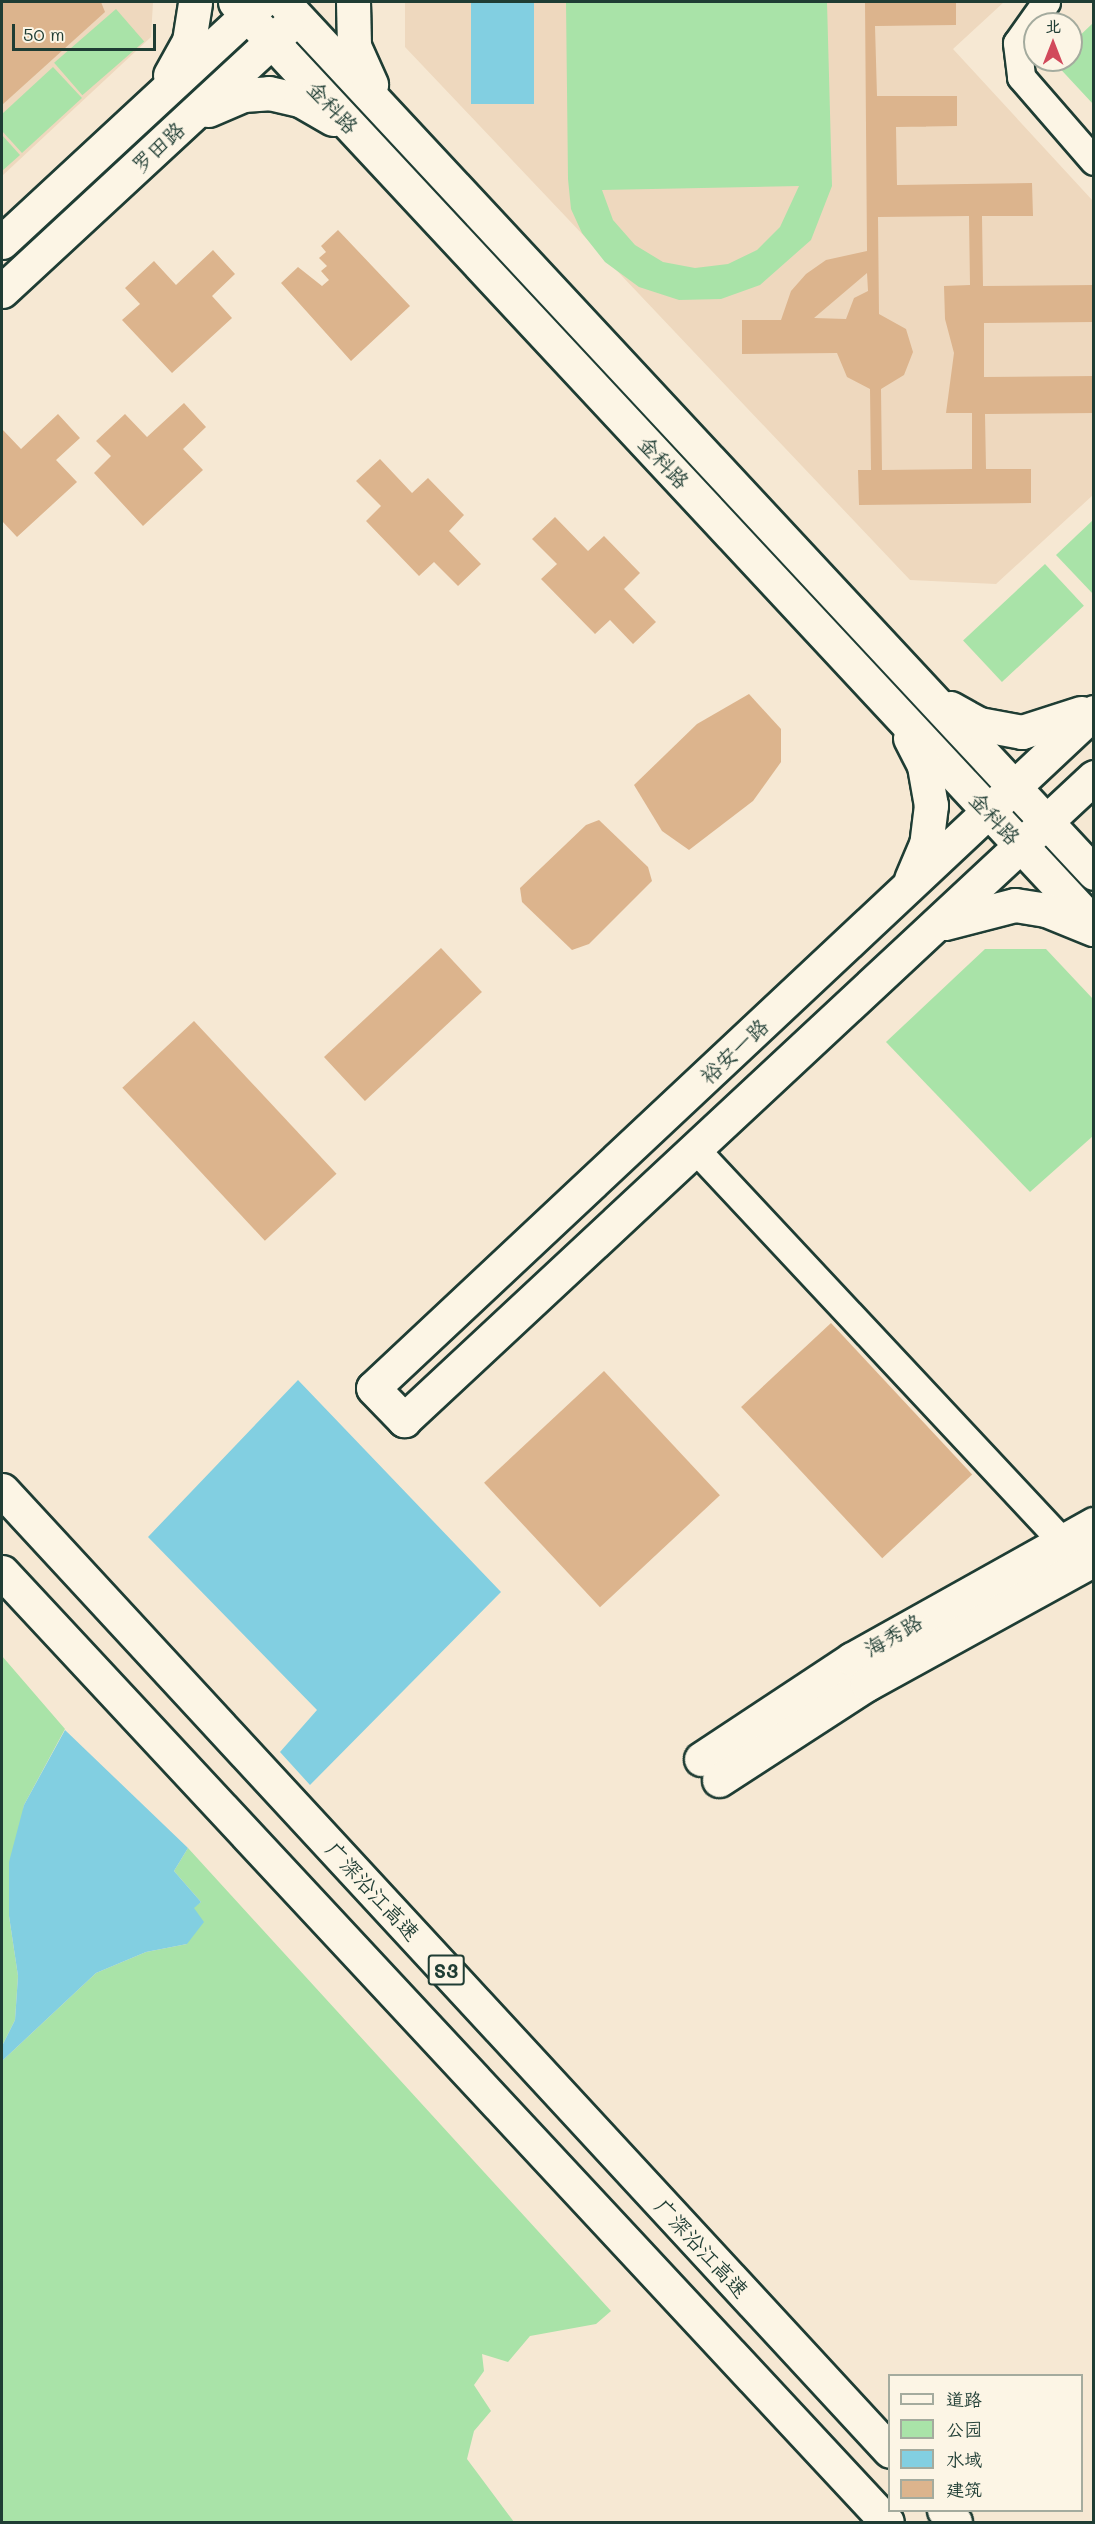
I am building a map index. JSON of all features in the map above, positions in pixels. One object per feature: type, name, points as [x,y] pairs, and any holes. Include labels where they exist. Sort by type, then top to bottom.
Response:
[{"type":"main road","points":[[151,104],[189,41],[195,2]]},
{"type":"main road","points":[[353,2],[351,28],[359,63],[399,125]]},
{"type":"main road","name":"罗田路","points":[[2,242],[151,104],[248,6]]},
{"type":"main road","name":"金科路","points":[[248,6],[272,41],[1094,924]]},
{"type":"main road","name":"罗田路","points":[[2,291],[272,41],[299,7]]},
{"type":"main road","name":"金科路","points":[[299,7],[399,125],[1094,873]]},
{"type":"main road","points":[[179,128],[227,100],[269,93],[319,109],[367,142]]},
{"type":"main road","points":[[923,691],[1000,731],[1041,730],[1094,706]]},
{"type":"main road","points":[[894,710],[924,766],[931,804],[920,861],[902,895]]},
{"type":"main road","name":"裕安一路","points":[[698,1151],[404,1420],[373,1388],[902,895],[1094,712]]},
{"type":"main road","points":[[698,1151],[1094,777]]},
{"type":"main road","points":[[932,928],[981,910],[1015,905],[1046,910],[1094,929]]},
{"type":"main road","name":"广深沿江高速","points":[[2,1490],[888,2449]]},
{"type":"main road","name":"海秀路","points":[[1094,1524],[852,1659],[710,1769],[1094,1559]]},
{"type":"main road","name":"S3","points":[[2,1572],[887,2523]]},
{"type":"street","points":[[1046,2],[1017,43],[1021,77],[1094,162]]},
{"type":"street","points":[[698,1151],[1062,1541]]},
{"type":"shaded area","points":[[2,2],[153,2],[151,37],[2,176]]},
{"type":"shaded area","points":[[405,2],[1004,2],[953,49],[1093,201],[1093,495],[996,584],[910,580],[405,47]]},
{"type":"green space","points":[[566,2],[827,2],[832,186],[811,240],[760,285],[721,299],[679,300],[639,287],[605,262],[582,233],[571,209],[568,179]],"holes":[[[799,186],[780,227],[757,250],[728,264],[695,268],[663,262],[635,245],[613,220],[602,190]]]},
{"type":"green space","points":[[116,9],[144,41],[82,95],[54,63]]},
{"type":"green space","points":[[1093,23],[1093,104],[1063,72],[1083,72],[1083,33]]},
{"type":"green space","points":[[53,67],[82,98],[22,153],[2,131],[2,114]]},
{"type":"green space","points":[[2,135],[20,155],[2,171]]},
{"type":"green space","points":[[1093,520],[1093,594],[1056,555]]},
{"type":"green space","points":[[1045,564],[1084,606],[1002,682],[963,640]]},
{"type":"green space","points":[[985,949],[1046,949],[1093,999],[1093,1136],[1030,1192],[886,1042]]},
{"type":"green space","points":[[2,1656],[65,1729],[24,1805],[9,1916],[18,1976],[15,2020],[2,2046]]},
{"type":"green space","points":[[188,1848],[611,2311],[596,2324],[530,2336],[508,2362],[482,2354],[484,2371],[474,2385],[491,2411],[474,2431],[467,2459],[514,2522],[2,2522],[2,2061],[96,1973],[146,1952],[187,1944],[194,1907],[201,1902],[174,1871]]},
{"type":"water","points":[[471,2],[534,2],[534,104],[471,104]]},
{"type":"water","points":[[298,1380],[501,1592],[310,1785],[280,1752],[317,1710],[148,1537]]},
{"type":"water","points":[[65,1730],[188,1848],[174,1871],[201,1902],[194,1908],[204,1922],[187,1944],[146,1952],[96,1973],[2,2061],[2,2046],[15,2020],[18,1976],[9,1916],[9,1862],[24,1805]]},
{"type":"building","points":[[2,2],[101,2],[105,12],[2,105]]},
{"type":"building","points":[[865,2],[956,2],[956,25],[875,26],[877,96],[957,96],[957,126],[896,127],[897,185],[1032,183],[1033,216],[982,216],[983,286],[1094,285],[1094,322],[984,323],[984,377],[1094,376],[1094,413],[985,414],[986,469],[1031,469],[1031,503],[859,505],[858,470],[871,470],[870,389],[847,377],[837,353],[742,354],[742,320],[781,320],[791,291],[806,274],[826,260],[867,251]],"holes":[[[969,216],[970,285],[944,286],[945,319],[954,353],[946,413],[972,413],[972,469],[882,470],[881,389],[904,375],[913,352],[906,329],[879,314],[878,217]],[[867,273],[868,291],[854,298],[846,319],[814,318]]]},
{"type":"building","points":[[338,230],[410,306],[351,361],[281,283],[298,267],[322,286],[329,280],[321,271],[327,266],[319,258],[326,252],[321,246]]},
{"type":"building","points":[[213,250],[235,274],[212,296],[232,318],[172,373],[122,320],[140,304],[125,288],[154,261],[176,285]]},
{"type":"building","points":[[184,403],[206,427],[183,449],[203,470],[143,526],[94,473],[111,456],[96,441],[125,414],[147,437]]},
{"type":"building","points":[[58,414],[80,438],[56,460],[77,482],[17,537],[2,521],[2,429],[21,449]]},
{"type":"building","points":[[380,459],[412,493],[428,478],[464,515],[449,531],[481,564],[458,586],[434,562],[419,576],[366,521],[381,506],[356,481]]},
{"type":"building","points":[[555,517],[588,551],[604,536],[640,573],[624,589],[656,622],[633,644],[610,620],[595,634],[541,579],[557,564],[532,539]]},
{"type":"building","points":[[749,694],[781,729],[781,762],[753,801],[689,850],[662,831],[634,785],[697,724]]},
{"type":"building","points":[[599,820],[648,867],[652,881],[589,944],[572,950],[522,902],[520,888],[586,825]]},
{"type":"building","points":[[441,948],[482,992],[365,1101],[324,1057]]},
{"type":"building","points":[[194,1021],[337,1174],[265,1241],[122,1088]]},
{"type":"building","points":[[831,1323],[972,1474],[882,1558],[741,1407]]},
{"type":"building","points":[[604,1371],[720,1495],[600,1607],[484,1483]]}]
